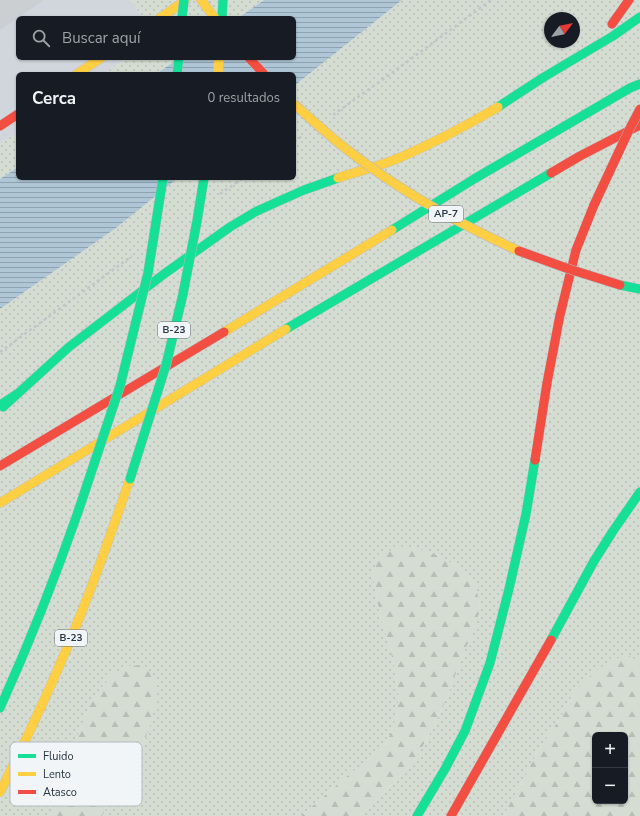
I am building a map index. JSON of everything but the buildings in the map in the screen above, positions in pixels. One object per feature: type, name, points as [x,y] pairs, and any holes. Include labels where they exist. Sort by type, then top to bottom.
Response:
[{"type":"main road","points":[[163,16],[185,0]]},
{"type":"main road","points":[[182,16],[185,0]]},
{"type":"main road","points":[[201,0],[213,16]]},
{"type":"main road","points":[[222,16],[223,0]]},
{"type":"main road","points":[[605,29],[629,0]]},
{"type":"main road","points":[[544,77],[605,29],[638,0]]},
{"type":"main road","points":[[0,410],[69,347],[164,274],[230,227],[255,212],[297,193],[393,160],[439,139],[474,121],[613,36],[640,17]]},
{"type":"main road","points":[[80,72],[98,60]]},
{"type":"main road","points":[[177,72],[178,60]]},
{"type":"main road","points":[[218,72],[219,60]]},
{"type":"main road","points":[[250,60],[262,72]]},
{"type":"main road","points":[[0,466],[266,307],[474,179],[630,88],[640,84]]},
{"type":"main road","name":"AP-7","points":[[296,106],[348,150],[425,203],[488,236],[519,250],[554,264],[620,286],[640,290]]},
{"type":"main road","points":[[417,816],[445,769],[465,731],[490,663],[526,514],[547,383],[560,315],[576,250],[594,205],[640,109]]},
{"type":"main road","points":[[0,126],[16,115]]},
{"type":"main road","points":[[0,503],[496,204],[580,156],[640,125]]},
{"type":"main road","points":[[0,708],[41,612],[78,512],[120,386],[148,273],[163,180]]},
{"type":"main road","name":"B-23","points":[[24,742],[44,702],[72,635],[100,564],[130,479],[166,365],[183,294],[204,180]]},
{"type":"main road","points":[[0,405],[17,394]]},
{"type":"main road","points":[[451,816],[594,561],[640,492]]},
{"type":"main road","name":"B-23","points":[[0,792],[10,772]]},
{"type":"path","points":[[330,117],[491,0]]},
{"type":"path","points":[[296,141],[305,134]]},
{"type":"path","points":[[216,197],[240,180]]},
{"type":"path","points":[[0,352],[128,259]]},
{"type":"shaded area","points":[[0,0],[130,0],[142,16],[16,16],[16,60],[124,60],[106,72],[16,72],[16,133],[0,144]]},
{"type":"green space","points":[[130,0],[264,0],[241,16],[142,16]]},
{"type":"green space","points":[[402,0],[640,0],[640,662],[626,655],[574,692],[564,712],[540,747],[504,816],[358,816],[369,808],[406,770],[417,756],[433,728],[447,697],[465,649],[472,636],[480,605],[476,588],[468,575],[455,565],[439,556],[423,550],[373,573],[381,620],[394,665],[399,696],[393,728],[387,741],[379,751],[301,816],[102,816],[107,806],[142,806],[142,744],[145,739],[114,673],[93,700],[76,742],[10,742],[10,806],[57,806],[49,816],[0,816],[0,309],[116,228],[176,180],[296,180],[296,84]]},
{"type":"green space","points":[[124,60],[176,60],[159,72],[106,72]]},
{"type":"green space","points":[[16,133],[16,168],[0,179],[0,144]]},
{"type":"green space","points":[[407,547],[423,550],[439,556],[455,565],[468,575],[476,588],[480,605],[472,636],[465,649],[447,697],[433,728],[417,756],[406,770],[369,808],[358,816],[301,816],[379,751],[387,741],[393,728],[399,696],[394,665],[381,620],[373,573],[379,558],[391,550]]},
{"type":"green space","points":[[627,655],[640,662],[640,816],[504,816],[540,747],[564,712],[574,692],[606,663]]},
{"type":"green space","points":[[144,665],[154,677],[156,692],[155,707],[151,723],[142,744],[142,742],[76,742],[93,700],[114,673],[128,666]]},
{"type":"green space","points":[[57,806],[107,806],[102,816],[49,816]]},
{"type":"water","points":[[264,0],[402,0],[296,84],[296,72],[159,72],[176,60],[296,60],[296,16],[241,16]]},
{"type":"water","points":[[16,168],[16,180],[176,180],[116,228],[0,309],[0,179]]},
{"type":"traffic: fast","points":[[182,16],[184,0]]},
{"type":"traffic: fast","points":[[222,16],[223,0]]},
{"type":"traffic: fast","points":[[498,107],[544,77],[613,36],[640,17]]},
{"type":"traffic: fast","points":[[177,72],[179,60]]},
{"type":"traffic: fast","points":[[392,230],[474,179],[630,88],[640,84]]},
{"type":"traffic: fast","points":[[286,329],[551,173]]},
{"type":"traffic: fast","points":[[3,407],[69,347],[164,274],[230,227],[255,212],[277,202],[304,190],[338,178]]},
{"type":"traffic: fast","points":[[78,512],[120,386],[148,273],[163,180]]},
{"type":"traffic: fast","points":[[130,479],[166,365],[183,294],[204,180]]},
{"type":"traffic: fast","points":[[620,285],[640,289]]},
{"type":"traffic: fast","points":[[0,405],[17,394]]},
{"type":"traffic: fast","points":[[417,816],[445,769],[465,731],[490,663],[526,514],[535,460]]},
{"type":"traffic: fast","points":[[551,640],[594,561],[640,492]]},
{"type":"traffic: fast","points":[[0,708],[41,611],[78,512]]},
{"type":"traffic: slow","points":[[163,16],[186,0]]},
{"type":"traffic: slow","points":[[201,0],[213,16]]},
{"type":"traffic: slow","points":[[80,72],[98,60]]},
{"type":"traffic: slow","points":[[218,72],[219,60]]},
{"type":"traffic: slow","points":[[296,106],[338,143],[407,192],[473,229],[519,251]]},
{"type":"traffic: slow","points":[[338,178],[387,163],[447,135],[498,107]]},
{"type":"traffic: slow","points":[[224,332],[392,230]]},
{"type":"traffic: slow","points":[[0,503],[286,329]]},
{"type":"traffic: slow","points":[[25,742],[85,604],[130,479]]},
{"type":"traffic: slow","points":[[0,792],[10,772]]},
{"type":"traffic: jam","points":[[612,24],[629,0]]},
{"type":"traffic: jam","points":[[251,60],[262,72]]},
{"type":"traffic: jam","points":[[594,205],[640,109]]},
{"type":"traffic: jam","points":[[0,126],[16,115]]},
{"type":"traffic: jam","points":[[551,173],[640,125]]},
{"type":"traffic: jam","points":[[535,460],[547,383],[560,315],[576,250],[594,205]]},
{"type":"traffic: jam","points":[[519,251],[620,285]]},
{"type":"traffic: jam","points":[[0,466],[224,332]]},
{"type":"traffic: jam","points":[[451,816],[551,640]]}]
